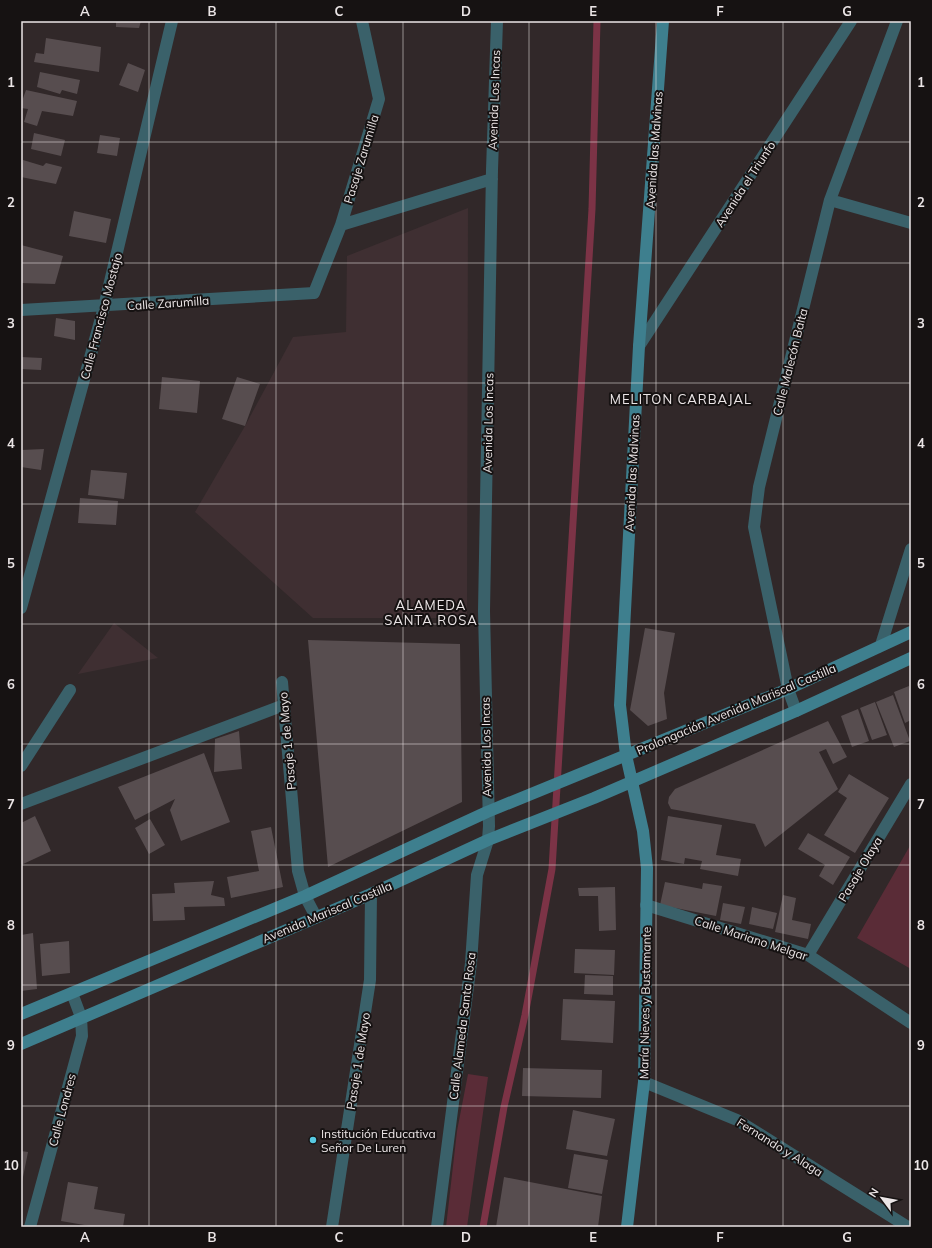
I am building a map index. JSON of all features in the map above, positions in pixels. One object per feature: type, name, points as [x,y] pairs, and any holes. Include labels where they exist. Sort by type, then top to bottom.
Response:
[{"type":"main road","name":"Avenida las Malvinas","points":[[632,780],[626,755],[620,705],[640,346],[663,21]]},
{"type":"main road","name":"Prolongación Avenida Mariscal Castilla","points":[[626,755],[788,689],[881,644],[911,632]]},
{"type":"main road","name":"Prolongación Avenida Mariscal Castilla","points":[[632,780],[796,710],[911,658]]},
{"type":"main road","name":"Avenida Mariscal Castilla","points":[[21,1014],[305,896],[487,812],[626,755]]},
{"type":"main road","name":"Avenida Mariscal Castilla","points":[[21,1044],[371,894],[488,840],[594,798],[632,780]]},
{"type":"main road","name":"María Nieves y Bustamante","points":[[627,1227],[644,1082],[647,868],[643,831],[632,780]]},
{"type":"street","name":"Calle Francisco Mostajo","points":[[21,608],[104,307],[172,21]]},
{"type":"street","name":"Pasaje Zarumilla","points":[[314,294],[341,224],[379,99],[362,21]]},
{"type":"street","name":"Avenida Los Incas","points":[[489,826],[487,812],[484,611],[492,179],[497,21]]},
{"type":"street","name":"Avenida el Triunfo","points":[[640,346],[851,21]]},
{"type":"street","name":"Calle Malecón Balta","points":[[796,710],[788,689],[754,528],[759,487],[830,200],[897,21]]},
{"type":"street","points":[[341,224],[492,179]]},
{"type":"street","points":[[830,200],[911,223]]},
{"type":"street","name":"Calle Zarumilla","points":[[21,310],[104,307],[314,294]]},
{"type":"street","points":[[881,644],[911,549]]},
{"type":"street","name":"Pasaje 1 de Mayo","points":[[282,682],[298,871],[305,896],[316,917]]},
{"type":"street","points":[[21,766],[70,690]]},
{"type":"street","points":[[21,804],[284,705]]},
{"type":"street","name":"Pasaje Olaya","points":[[808,955],[911,784]]},
{"type":"street","name":"Calle Alameda Santa Rosa","points":[[437,1227],[471,963],[477,875],[488,840],[489,826]]},
{"type":"street","name":"Pasaje 1 de Mayo","points":[[332,1227],[370,980],[371,894]]},
{"type":"street","name":"Calle Mariano Melgar","points":[[646,905],[808,955],[911,1023]]},
{"type":"street","name":"Calle Londres","points":[[30,1227],[82,1036],[81,1017],[72,993]]},
{"type":"street","name":"Fernando y Alaga","points":[[644,1082],[737,1120],[908,1227]]},
{"type":"shaded area","points":[[468,208],[467,618],[313,618],[195,512],[245,426],[293,337],[346,332],[347,256]]},
{"type":"shaded area","points":[[114,623],[158,658],[78,674]]},
{"type":"shaded area","points":[[911,844],[911,969],[857,938]]},
{"type":"shaded area","points":[[468,1074],[488,1077],[467,1227],[446,1227],[457,1131]]},
{"type":"building","points":[[116,21],[141,21],[139,28],[116,27]]},
{"type":"building","points":[[46,38],[101,47],[99,72],[34,62],[36,53],[44,54]]},
{"type":"building","points":[[128,63],[145,70],[138,92],[119,85]]},
{"type":"building","points":[[40,72],[80,80],[77,94],[62,90],[60,94],[37,87]]},
{"type":"building","points":[[26,90],[77,101],[73,116],[42,111],[37,126],[24,122],[28,109],[21,108],[21,104]]},
{"type":"building","points":[[34,133],[65,140],[61,156],[31,149]]},
{"type":"building","points":[[100,135],[120,138],[117,156],[97,153]]},
{"type":"building","points":[[23,160],[43,166],[46,163],[62,167],[56,184],[21,177]]},
{"type":"building","points":[[74,211],[111,219],[106,243],[69,236]]},
{"type":"building","points":[[21,245],[63,256],[55,284],[21,283]]},
{"type":"building","points":[[56,318],[75,321],[75,340],[54,336]]},
{"type":"building","points":[[21,357],[42,358],[41,370],[21,369]]},
{"type":"building","points":[[162,377],[200,381],[197,413],[159,409]]},
{"type":"building","points":[[237,377],[260,384],[245,426],[222,419]]},
{"type":"building","points":[[44,449],[41,470],[21,467],[21,450]]},
{"type":"building","points":[[91,470],[127,473],[124,499],[88,495]]},
{"type":"building","points":[[80,498],[118,501],[116,525],[78,523]]},
{"type":"building","points":[[645,628],[675,633],[664,693],[667,719],[648,726],[630,710]]},
{"type":"building","points":[[308,640],[460,644],[462,802],[328,867]]},
{"type":"building","points":[[909,686],[911,692],[911,720],[905,723],[894,692]]},
{"type":"building","points":[[893,695],[910,741],[894,747],[876,702]]},
{"type":"building","points":[[875,702],[887,735],[872,740],[860,708]]},
{"type":"building","points":[[858,709],[869,741],[852,747],[841,716]]},
{"type":"building","points":[[828,721],[847,757],[833,764],[826,749],[819,752],[838,789],[765,847],[755,824],[671,809],[668,803],[669,797],[675,789]]},
{"type":"building","points":[[239,731],[242,769],[214,772],[215,739]]},
{"type":"building","points":[[204,753],[230,822],[181,841],[170,810],[175,799],[135,820],[118,787]]},
{"type":"building","points":[[849,774],[889,798],[855,853],[824,835],[847,798],[838,792]]},
{"type":"building","points":[[35,816],[51,851],[21,865],[21,823]]},
{"type":"building","points":[[668,816],[722,825],[716,855],[741,859],[738,876],[700,869],[702,861],[685,858],[684,864],[661,860]]},
{"type":"building","points":[[150,819],[165,845],[149,854],[135,828]]},
{"type":"building","points":[[271,827],[283,887],[231,898],[227,877],[259,871],[251,831]]},
{"type":"building","points":[[808,833],[850,857],[833,885],[819,876],[825,865],[798,849]]},
{"type":"building","points":[[214,881],[211,895],[224,898],[225,906],[184,907],[185,920],[153,921],[152,894],[175,893],[174,883]]},
{"type":"building","points":[[665,882],[702,889],[703,883],[722,886],[716,916],[660,905]]},
{"type":"building","points":[[615,887],[616,930],[599,931],[598,896],[579,896],[578,888]]},
{"type":"building","points":[[783,895],[796,898],[792,920],[811,924],[808,939],[775,932]]},
{"type":"building","points":[[723,903],[745,907],[741,924],[720,920]]},
{"type":"building","points":[[752,907],[777,913],[773,929],[749,924]]},
{"type":"building","points":[[33,933],[37,989],[21,991],[21,935]]},
{"type":"building","points":[[69,941],[70,973],[42,976],[40,944]]},
{"type":"building","points":[[575,949],[615,950],[614,975],[574,973]]},
{"type":"building","points":[[585,975],[613,976],[613,995],[584,994]]},
{"type":"building","points":[[563,999],[615,1001],[613,1043],[561,1040]]},
{"type":"building","points":[[523,1068],[602,1070],[601,1098],[522,1096]]},
{"type":"building","points":[[573,1110],[615,1119],[607,1156],[566,1149]]},
{"type":"building","points":[[21,1151],[28,1152],[22,1182],[21,1182]]},
{"type":"building","points":[[574,1154],[608,1160],[602,1194],[568,1188]]},
{"type":"building","points":[[504,1177],[602,1196],[598,1227],[496,1227]]},
{"type":"building","points":[[68,1182],[98,1187],[94,1209],[125,1214],[123,1227],[96,1227],[61,1221]]},
{"type":"waterway","points":[[483,1227],[504,1107],[525,1015],[552,869],[592,209],[597,21]]},
{"type":"place","name":"Institución Educativa Señor De Luren","points":[[313,1140]]},
{"type":"district","name":"MELITON CARBAJAL","points":[[681,399]]},
{"type":"district","name":"ALAMEDA SANTA ROSA","points":[[431,612]]}]
